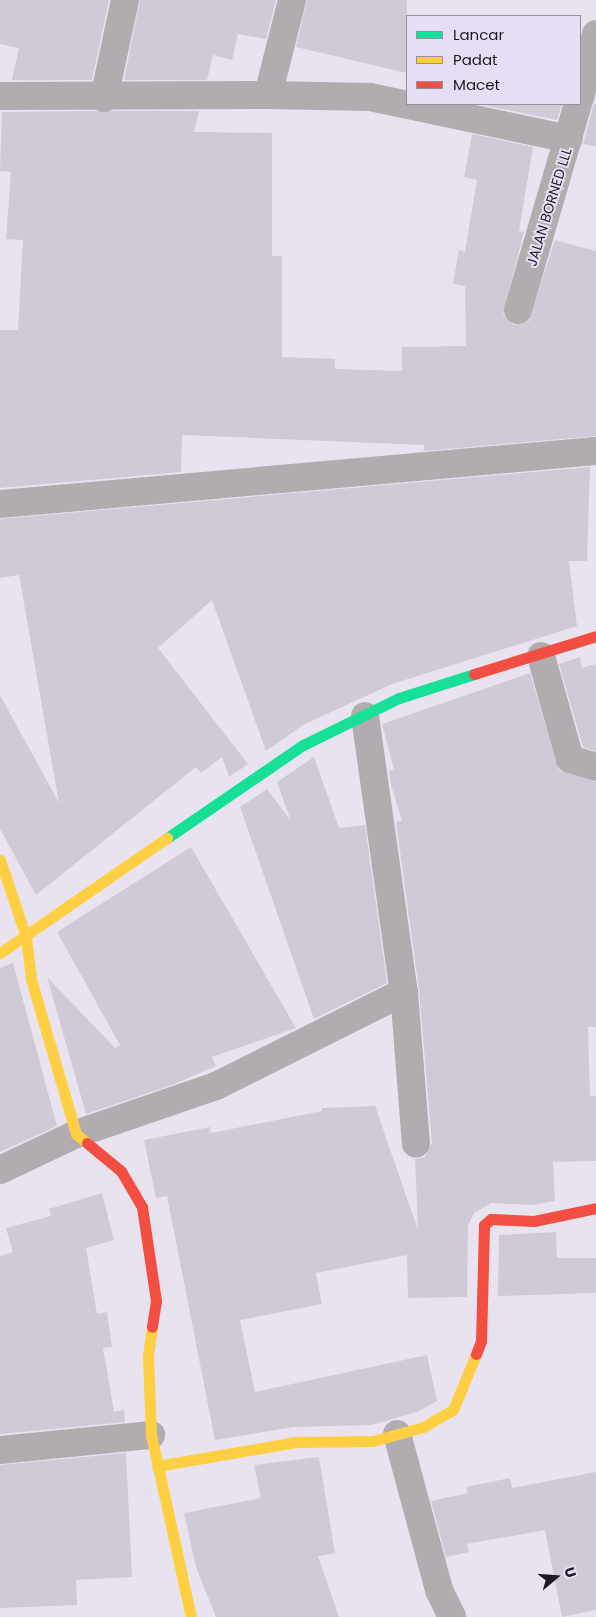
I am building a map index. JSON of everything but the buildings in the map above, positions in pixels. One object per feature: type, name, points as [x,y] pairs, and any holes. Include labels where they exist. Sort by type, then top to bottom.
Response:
[{"type":"street","points":[[104,98],[124,0]]},
{"type":"street","points":[[268,95],[292,0]]},
{"type":"street","points":[[581,94],[596,34]]},
{"type":"street","points":[[0,96],[104,98],[268,95],[370,98],[569,138]]},
{"type":"street","name":"JALAN BORNED LLL","points":[[518,310],[578,105]]},
{"type":"street","points":[[0,504],[596,451]]},
{"type":"street","points":[[0,953],[26,937],[303,745],[365,716],[446,682],[541,656],[596,636]]},
{"type":"street","points":[[541,656],[570,758],[596,767]]},
{"type":"street","points":[[365,716],[404,992],[416,1144]]},
{"type":"street","points":[[0,860],[26,937],[31,979],[76,1134],[121,1171],[142,1207],[156,1301],[148,1357],[151,1435],[156,1466],[191,1617]]},
{"type":"street","points":[[0,1170],[76,1134],[216,1086],[404,992]]},
{"type":"street","points":[[156,1466],[288,1443],[373,1441],[423,1427],[453,1410],[481,1341],[484,1225],[491,1219],[534,1221],[596,1208]]},
{"type":"street","points":[[397,1434],[439,1590],[452,1617]]},
{"type":"street","points":[[0,1450],[151,1435]]},
{"type":"traffic: fast","points":[[167,838],[303,745],[399,698],[474,674]]},
{"type":"traffic: slow","points":[[0,953],[167,838]]},
{"type":"traffic: slow","points":[[0,860],[26,937],[31,979],[76,1134],[87,1143]]},
{"type":"traffic: slow","points":[[152,1327],[148,1357],[151,1435],[191,1617]]},
{"type":"traffic: slow","points":[[157,1466],[296,1442],[373,1441],[423,1427],[453,1410],[476,1354]]},
{"type":"traffic: jam","points":[[474,674],[596,636]]},
{"type":"traffic: jam","points":[[87,1143],[121,1171],[142,1207],[156,1301],[152,1327]]},
{"type":"traffic: jam","points":[[476,1354],[481,1341],[484,1225],[491,1219],[534,1221],[596,1208]]}]
